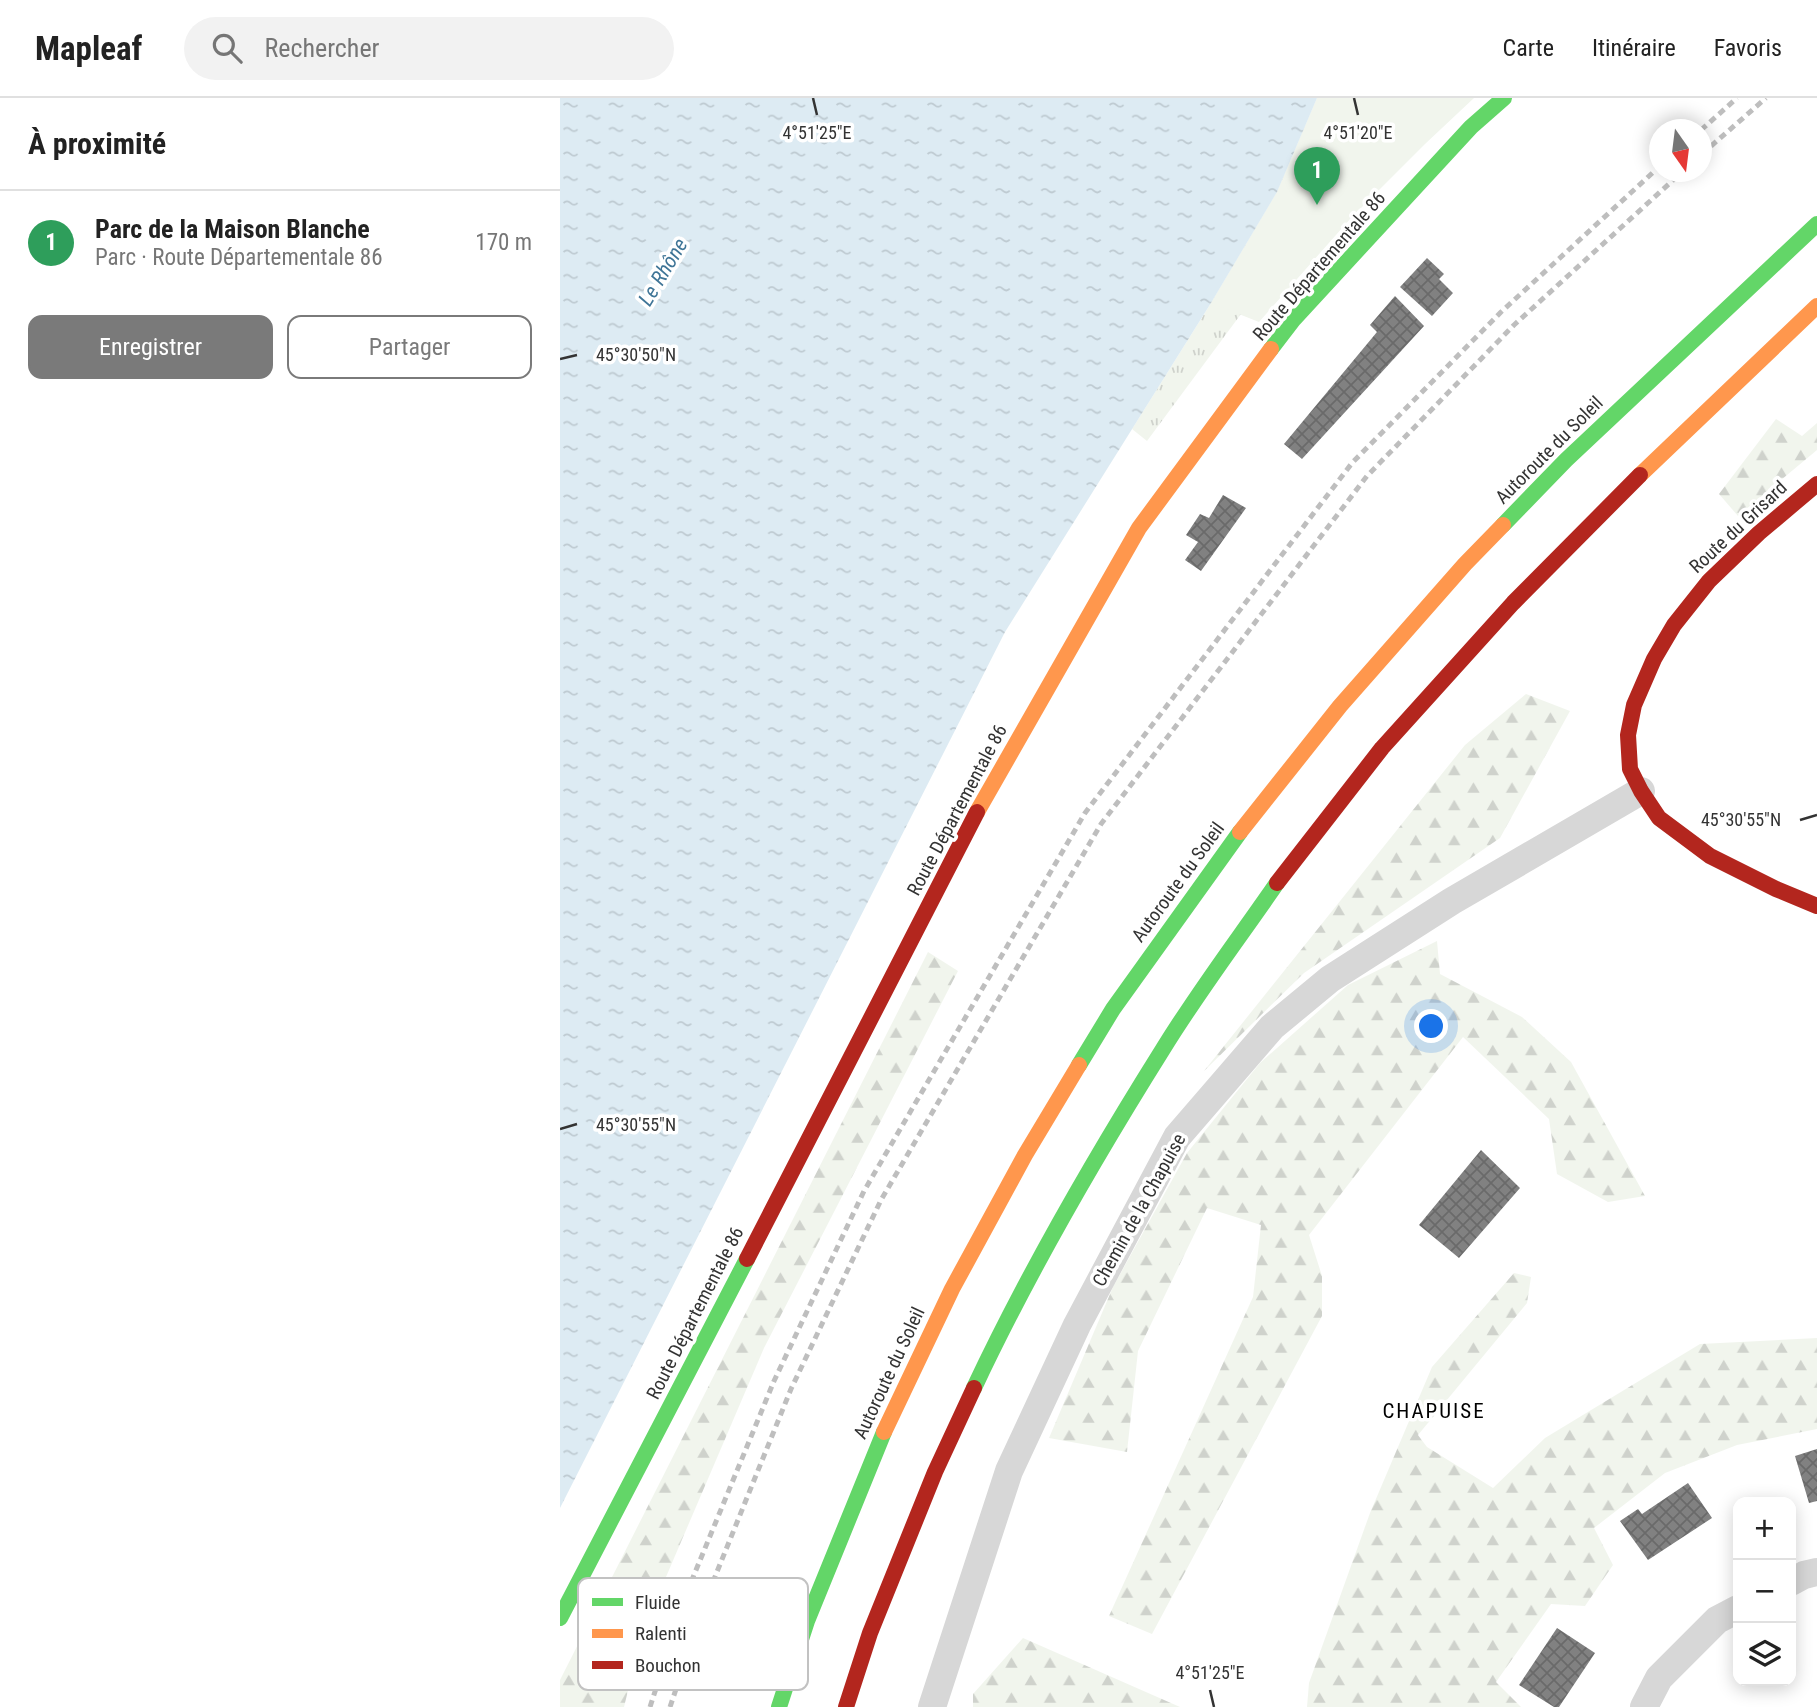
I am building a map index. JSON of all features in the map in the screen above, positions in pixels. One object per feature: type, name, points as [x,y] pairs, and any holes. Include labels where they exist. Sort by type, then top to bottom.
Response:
[{"type":"main road","name":"Route Départementale 86","points":[[581,1578],[965,834],[1139,528],[1294,319],[1471,127],[1504,98]]},
{"type":"main road","name":"Autoroute du Soleil","points":[[808,1618],[876,1450],[952,1289],[1025,1155],[1113,1009],[1224,852],[1340,706],[1465,564],[1566,460],[1817,224]]},
{"type":"main road","points":[[846,1707],[870,1633],[935,1472],[1007,1318],[1076,1192],[1164,1047],[1280,879],[1382,748],[1513,603],[1613,500],[1817,306]]},
{"type":"main road","name":"Route du Grisard","points":[[1817,484],[1759,533],[1709,581],[1674,625],[1633,705],[1628,735],[1630,769],[1640,791],[1659,818],[1710,856],[1817,906]]},
{"type":"main road","name":"Route Départementale 86","points":[[560,1618],[578,1583]]},
{"type":"main road","name":"Autoroute du Soleil","points":[[779,1707],[784,1690]]},
{"type":"street","name":"Chemin de la Chapuise","points":[[932,1707],[1009,1471],[1077,1325],[1177,1137],[1272,1027],[1330,979],[1452,901],[1640,791]]},
{"type":"street","points":[[1796,1579],[1817,1572]]},
{"type":"street","points":[[1644,1707],[1659,1678],[1717,1620],[1733,1612]]},
{"type":"green space","points":[[1317,98],[1241,314],[1147,441],[1132,429],[1277,192]]},
{"type":"green space","points":[[1317,98],[1474,98],[1351,218],[1259,322],[1211,303],[1277,192]]},
{"type":"green space","points":[[1776,419],[1802,436],[1817,423],[1817,450],[1738,516],[1719,494]]},
{"type":"green space","points":[[1526,694],[1570,711],[1500,838],[1304,973],[1204,1071],[1465,745]]},
{"type":"green space","points":[[1437,941],[1440,974],[1522,1017],[1571,1062],[1645,1196],[1608,1202],[1557,1174],[1549,1119],[1463,1037],[1309,1235],[1322,1276],[1322,1316],[1152,1634],[1109,1616],[1253,1297],[1261,1225],[1207,1208],[1138,1351],[1127,1452],[1049,1438],[1113,1287],[1187,1153],[1260,1063],[1348,985]]},
{"type":"green space","points":[[928,952],[958,971],[764,1348],[666,1578],[612,1578]]},
{"type":"green space","points":[[1514,1273],[1531,1277],[1527,1303],[1418,1435],[1427,1447],[1493,1488],[1545,1438],[1700,1344],[1817,1338],[1817,1429],[1737,1445],[1665,1473],[1594,1528],[1613,1565],[1585,1606],[1551,1604],[1496,1682],[1521,1707],[1307,1707],[1309,1683],[1370,1513],[1432,1367]]},
{"type":"green space","points":[[1023,1638],[1180,1707],[973,1707],[973,1694]]},
{"type":"green space","points":[[578,1644],[578,1690],[628,1690],[624,1707],[560,1707],[560,1680]]},
{"type":"water","name":"Le Rhône","points":[[560,98],[1317,98],[1277,192],[1211,303],[1005,632],[560,1508]]},
{"type":"building","points":[[1427,258],[1444,274],[1439,279],[1453,293],[1432,316],[1400,287]]},
{"type":"building","points":[[1395,296],[1424,326],[1302,459],[1284,444],[1377,332],[1370,325]]},
{"type":"building","points":[[1223,495],[1246,508],[1201,571],[1185,560],[1198,542],[1186,535],[1200,514],[1209,518]]},
{"type":"building","points":[[1481,1150],[1520,1188],[1459,1258],[1419,1225]]},
{"type":"building","points":[[1817,1449],[1817,1501],[1809,1503],[1795,1456]]},
{"type":"building","points":[[1688,1483],[1712,1518],[1648,1560],[1620,1521],[1638,1509],[1642,1514]]},
{"type":"building","points":[[1557,1628],[1595,1653],[1559,1707],[1554,1707],[1519,1685]]},
{"type":"railway","points":[[1712,120],[1737,98]]},
{"type":"railway","points":[[1712,145],[1766,98]]},
{"type":"railway","points":[[693,1578],[774,1381],[864,1191],[1085,813],[1352,463],[1501,312],[1649,176]]},
{"type":"railway","points":[[714,1578],[791,1389],[881,1200],[1101,824],[1367,476],[1514,325],[1671,182]]},
{"type":"railway","points":[[650,1707],[656,1690]]},
{"type":"railway","points":[[670,1707],[676,1690]]},
{"type":"traffic: fast","points":[[1271,349],[1294,319],[1471,127],[1504,98]]},
{"type":"traffic: fast","points":[[1503,525],[1566,460],[1817,224]]},
{"type":"traffic: fast","points":[[1079,1065],[1113,1009],[1240,832]]},
{"type":"traffic: fast","points":[[974,1388],[1040,1258],[1112,1132],[1190,1007],[1277,883]]},
{"type":"traffic: fast","points":[[581,1578],[747,1259]]},
{"type":"traffic: fast","points":[[808,1619],[884,1432]]},
{"type":"traffic: fast","points":[[560,1618],[578,1583]]},
{"type":"traffic: fast","points":[[779,1707],[785,1690]]},
{"type":"traffic: slow","points":[[1640,475],[1817,306]]},
{"type":"traffic: slow","points":[[977,812],[1139,528],[1271,349]]},
{"type":"traffic: slow","points":[[1240,832],[1340,706],[1465,564],[1503,525]]},
{"type":"traffic: slow","points":[[884,1432],[952,1289],[1025,1155],[1079,1065]]},
{"type":"traffic: jam","points":[[1277,883],[1382,748],[1513,603],[1640,475]]},
{"type":"traffic: jam","points":[[1817,484],[1759,533],[1709,581],[1674,625],[1654,659],[1634,705],[1628,735],[1630,769],[1659,818],[1710,856],[1817,906]]},
{"type":"traffic: jam","points":[[747,1259],[977,812]]},
{"type":"traffic: jam","points":[[846,1707],[870,1633],[935,1472],[974,1388]]},
{"type":"place","name":"Parc de la Maison Blanche","points":[[1317,205]]},
{"type":"district","name":"CHAPUISE","points":[[1434,1411]]}]
